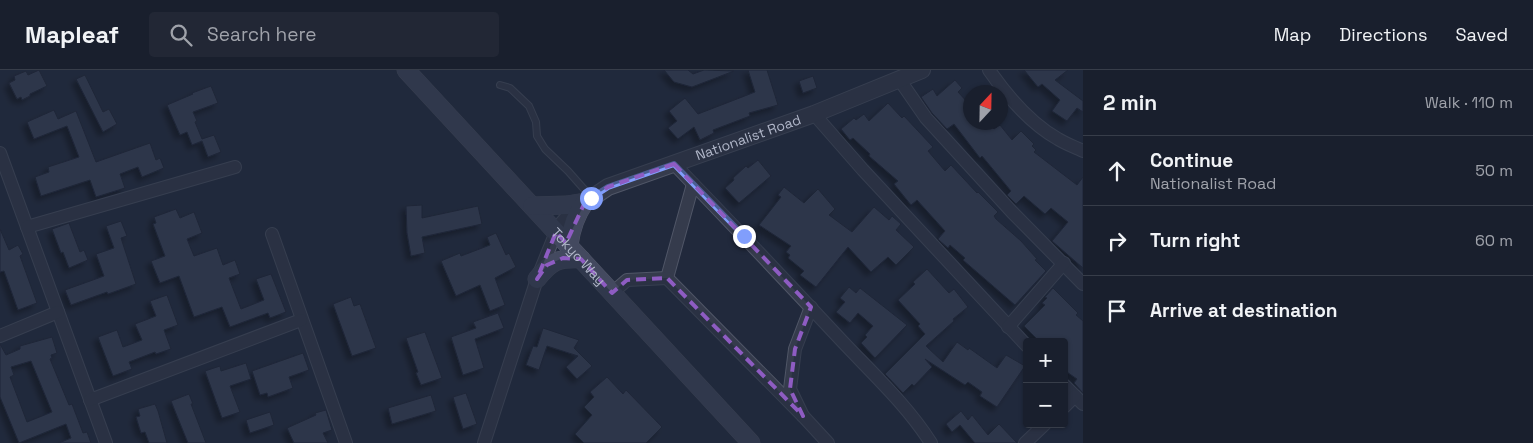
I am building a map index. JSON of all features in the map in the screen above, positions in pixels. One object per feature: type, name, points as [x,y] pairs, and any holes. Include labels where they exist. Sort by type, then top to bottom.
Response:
[{"type":"main road","name":"Tokyo Way","points":[[406,70],[751,443]]},
{"type":"main road","points":[[532,206],[567,205],[588,200]]},
{"type":"main road","points":[[569,245],[576,214],[588,200]]},
{"type":"main road","points":[[537,279],[547,266],[563,258],[581,259]]},
{"type":"street","name":"Nationalist Road","points":[[556,232],[577,208],[608,187],[814,114],[922,70]]},
{"type":"street","points":[[990,70],[1006,94],[1034,120],[1058,139],[1083,151]]},
{"type":"street","points":[[899,79],[933,125],[1012,212],[1083,284]]},
{"type":"street","points":[[814,114],[862,170],[1023,342]]},
{"type":"street","points":[[0,153],[106,443]]},
{"type":"street","points":[[674,164],[911,415],[931,443]]},
{"type":"street","points":[[27,227],[235,168]]},
{"type":"street","points":[[667,278],[693,184]]},
{"type":"street","points":[[487,441],[537,279],[556,232]]},
{"type":"street","points":[[272,234],[346,443]]},
{"type":"street","points":[[1008,327],[1064,263]]},
{"type":"street","points":[[612,293],[628,280],[667,278],[828,443]]},
{"type":"street","points":[[803,416],[790,390],[794,349],[811,308]]},
{"type":"street","points":[[0,336],[58,312]]},
{"type":"street","points":[[90,400],[301,320]]},
{"type":"street","points":[[1068,389],[1079,400]]},
{"type":"street","points":[[1025,443],[1041,428]]},
{"type":"lane","points":[[500,85],[510,88],[530,106],[536,122],[537,136],[545,149],[568,171],[588,200]]},
{"type":"highlighted area","points":[[674,164],[811,307],[795,349],[790,389],[803,416],[667,278],[627,280],[612,293],[581,259],[563,258],[547,265],[537,279],[556,232],[566,243],[585,202],[608,187]]},
{"type":"building","points":[[39,70],[47,86],[22,100],[21,97],[17,99],[9,83],[15,80],[14,76],[26,71],[28,75]]},
{"type":"building","points":[[664,70],[688,70],[693,74],[704,70],[734,71],[692,87],[674,82]]},
{"type":"building","points":[[748,70],[767,70],[778,105],[749,113],[750,116],[713,130],[714,133],[700,140],[694,127],[678,139],[668,128],[677,121],[669,111],[685,98],[698,114],[755,92]]},
{"type":"building","points":[[1024,70],[1068,70],[1055,80],[1083,101],[1083,112],[1077,108],[1067,121],[1052,111],[1060,100],[1042,84],[1038,87]]},
{"type":"building","points":[[85,75],[103,112],[109,109],[117,124],[103,132],[76,79]]},
{"type":"building","points":[[813,76],[817,88],[803,93],[799,81]]},
{"type":"building","points":[[955,80],[962,88],[958,92],[963,97],[963,130],[1004,130],[1012,140],[1021,131],[1034,144],[1032,146],[1036,150],[1034,152],[1077,185],[1083,177],[1083,268],[1052,241],[1068,222],[1051,208],[1045,214],[1024,196],[1016,204],[1007,195],[1011,191],[982,156],[980,158],[954,124],[947,129],[932,113],[921,97],[933,89],[937,96]]},
{"type":"building","points":[[211,86],[218,103],[193,112],[202,139],[214,135],[221,152],[208,157],[202,141],[192,145],[187,132],[180,135],[167,105]]},
{"type":"building","points":[[888,103],[902,118],[904,116],[933,147],[928,151],[945,171],[951,165],[998,212],[994,216],[996,219],[1021,241],[1046,271],[1015,305],[963,260],[965,258],[950,245],[948,248],[938,239],[945,231],[917,200],[911,205],[894,184],[898,181],[869,156],[870,154],[853,138],[850,140],[841,129],[854,118],[856,120],[864,114],[869,121]]},
{"type":"building","points":[[54,110],[58,119],[76,111],[96,162],[150,143],[156,160],[160,158],[164,168],[142,177],[138,167],[120,174],[125,188],[96,197],[90,180],[41,196],[35,177],[49,172],[48,167],[79,157],[67,126],[34,139],[27,122]]},
{"type":"building","points":[[758,160],[771,176],[739,203],[725,188],[746,166],[748,168]]},
{"type":"building","points":[[784,187],[804,203],[818,189],[835,209],[829,215],[852,232],[874,207],[889,220],[892,216],[901,224],[896,230],[914,247],[896,265],[888,257],[871,272],[848,247],[816,287],[800,275],[804,271],[788,258],[790,255],[786,252],[791,246],[759,225],[781,197],[778,195]]},
{"type":"building","points":[[422,205],[422,218],[478,206],[482,224],[422,237],[425,253],[411,256],[407,233],[406,206]]},
{"type":"building","points":[[176,209],[180,218],[194,212],[202,233],[187,239],[194,256],[217,248],[223,265],[235,260],[240,274],[229,278],[241,309],[264,300],[256,279],[271,274],[286,312],[270,318],[268,313],[230,327],[222,307],[194,317],[179,276],[160,283],[151,261],[165,256],[153,224],[156,223],[154,217]]},
{"type":"building","points":[[121,221],[127,236],[121,238],[136,284],[71,305],[65,290],[104,276],[96,254],[114,248],[106,226]]},
{"type":"building","points":[[69,223],[80,252],[84,250],[88,260],[69,268],[52,229]]},
{"type":"building","points":[[0,229],[9,250],[18,245],[23,254],[20,256],[37,303],[18,310],[4,271],[0,272]]},
{"type":"building","points":[[496,233],[506,255],[509,253],[516,267],[495,278],[505,305],[490,311],[480,285],[456,296],[441,261],[460,253],[461,256],[490,245],[487,237]]},
{"type":"building","points":[[927,269],[949,293],[954,289],[968,307],[926,346],[943,362],[957,342],[968,350],[969,348],[997,368],[1006,355],[1023,365],[1023,369],[997,407],[980,396],[982,392],[968,382],[965,385],[925,359],[932,367],[914,386],[912,384],[903,393],[885,374],[925,334],[918,326],[920,324],[898,300],[915,284],[913,282]]},
{"type":"building","points":[[849,287],[856,293],[860,288],[907,325],[875,358],[861,343],[873,326],[858,313],[850,323],[836,312],[845,302],[840,298]]},
{"type":"building","points":[[1053,288],[1078,313],[1076,315],[1083,321],[1083,393],[1074,383],[1077,379],[1068,373],[1068,338],[1036,338],[1024,326],[1045,305],[1042,303],[1047,298],[1045,297]]},
{"type":"building","points":[[167,295],[178,325],[164,330],[171,349],[156,354],[155,352],[129,362],[132,369],[113,376],[98,337],[117,330],[123,347],[142,340],[135,324],[156,316],[150,301]]},
{"type":"building","points":[[351,297],[354,306],[360,304],[376,348],[352,356],[333,304]]},
{"type":"building","points":[[498,313],[504,328],[475,339],[484,368],[463,375],[451,337],[476,328],[473,322]]},
{"type":"building","points":[[543,328],[579,340],[574,348],[592,366],[577,379],[566,367],[578,356],[547,346],[539,370],[526,365],[533,346],[537,347]]},
{"type":"building","points":[[425,332],[442,378],[421,385],[406,338]]},
{"type":"building","points":[[52,337],[57,353],[51,355],[52,358],[50,359],[69,405],[72,404],[83,433],[87,432],[91,443],[59,443],[71,438],[66,424],[19,443],[0,397],[0,344],[6,355],[20,349],[20,346]],"holes":[[[31,361],[52,412],[27,422],[10,377],[14,375],[11,367]]]},
{"type":"building","points":[[303,353],[309,370],[289,377],[293,388],[268,397],[267,393],[260,395],[252,371]]},
{"type":"building","points":[[246,363],[251,379],[230,386],[240,412],[222,418],[205,371],[220,366],[221,371]]},
{"type":"building","points":[[607,377],[623,394],[626,390],[662,427],[646,443],[584,443],[575,434],[592,415],[584,407],[594,397],[590,392]]},
{"type":"building","points":[[466,393],[477,424],[463,429],[453,397]]},
{"type":"building","points":[[189,394],[206,443],[188,443],[171,401]]},
{"type":"building","points":[[431,395],[436,411],[392,424],[388,408]]},
{"type":"building","points":[[155,404],[167,443],[149,443],[145,432],[141,433],[136,417],[140,416],[138,409]]},
{"type":"building","points":[[326,410],[332,430],[323,433],[328,443],[294,443],[287,428],[316,415],[315,413]]},
{"type":"building","points":[[961,411],[968,420],[972,415],[988,435],[999,424],[1017,443],[975,443],[960,425],[952,432],[946,424]]},
{"type":"building","points":[[270,412],[274,425],[250,433],[246,420]]},
{"type":"route","points":[[591,198],[608,187],[674,164],[744,236]]}]
